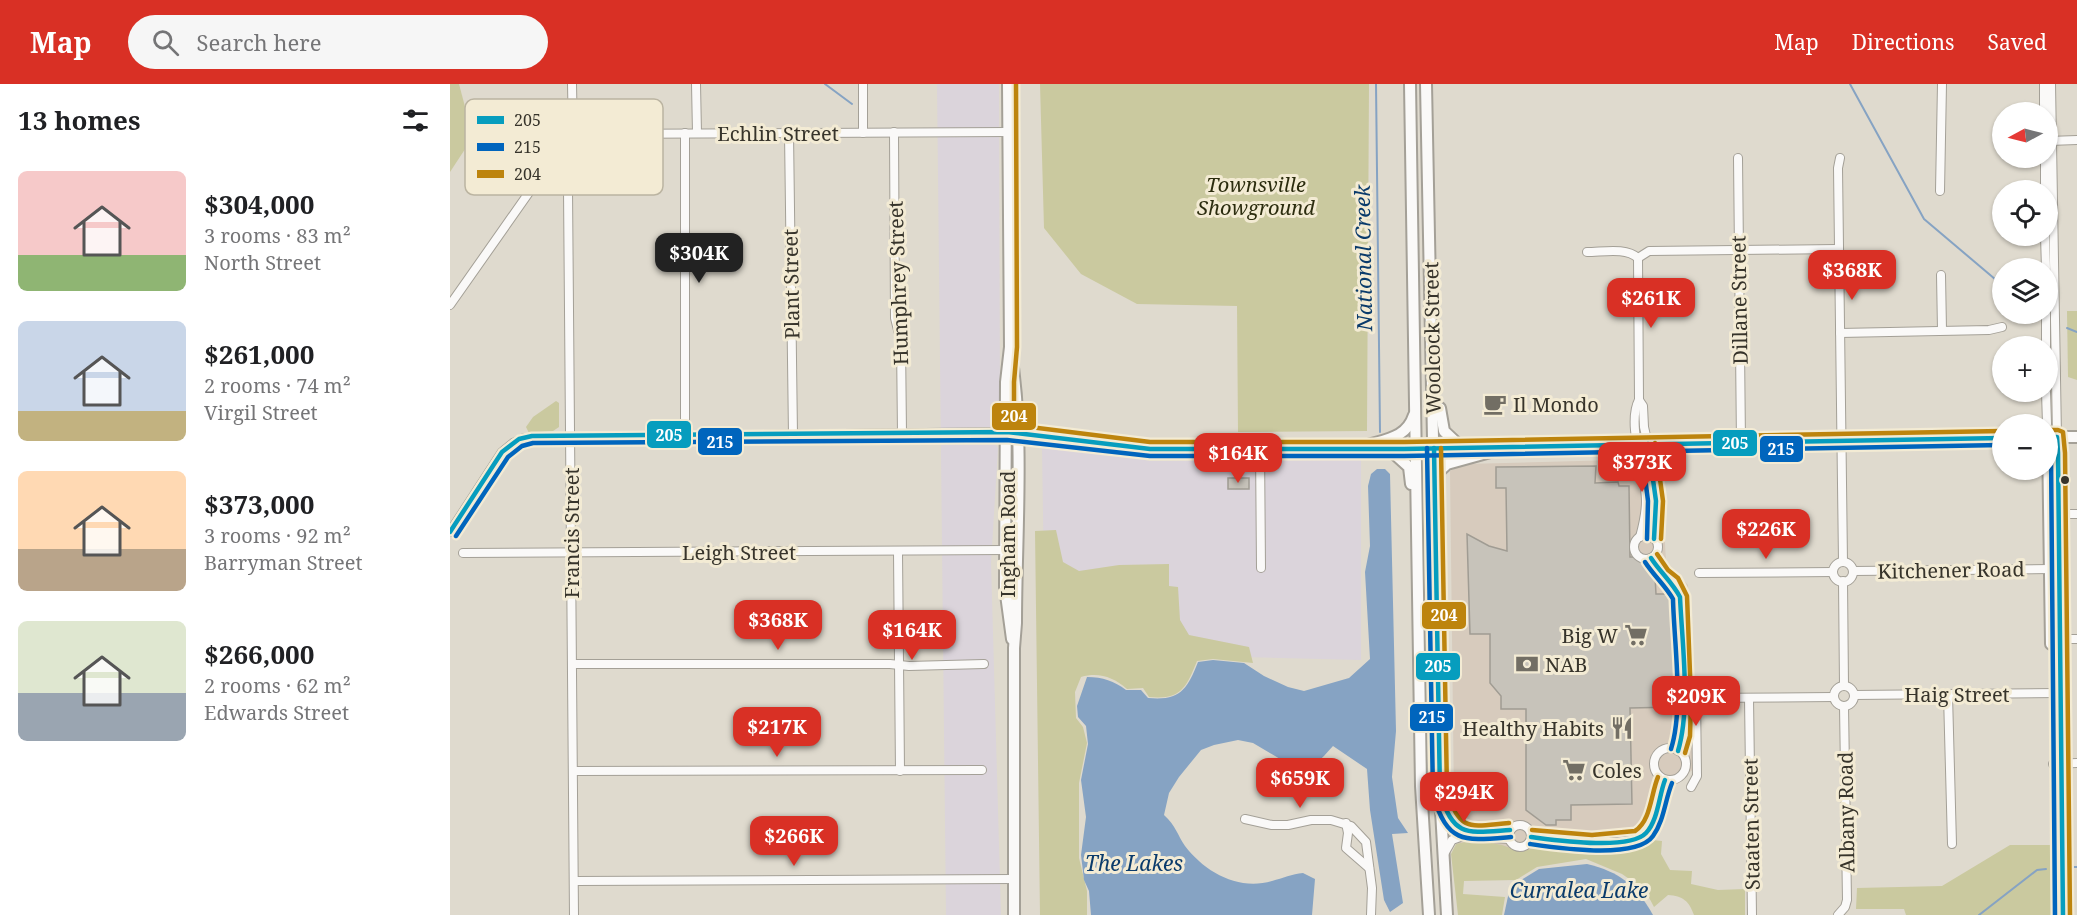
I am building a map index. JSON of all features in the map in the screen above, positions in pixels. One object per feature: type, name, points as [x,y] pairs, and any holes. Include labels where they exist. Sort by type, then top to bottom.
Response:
[{"type":"main road","name":"Ingham Road","points":[[1008,84],[1010,347],[1016,384],[1012,432],[1011,550],[1006,601],[1014,648],[1014,915]]},
{"type":"main road","name":"Woolcock Street","points":[[1410,84],[1421,786],[1429,915]]},
{"type":"main road","name":"Woolcock Street","points":[[1426,84],[1440,793],[1447,915]]},
{"type":"main road","points":[[1431,249],[1438,297],[1440,418],[1446,435],[1461,447]]},
{"type":"main road","points":[[1356,448],[1401,435],[1410,427],[1415,410]]},
{"type":"main road","points":[[1012,432],[1150,449],[1434,448],[1992,438]]},
{"type":"main road","points":[[2058,436],[2077,437]]},
{"type":"main road","points":[[1434,476],[1447,464],[1511,446]]},
{"type":"main road","points":[[1389,448],[1410,471],[1412,505],[1419,550]]},
{"type":"main road","points":[[2052,480],[2057,764],[2056,915]]},
{"type":"main road","points":[[2054,514],[2050,569],[2055,639]]},
{"type":"main road","points":[[2057,764],[2063,915]]},
{"type":"street","points":[[572,84],[572,99]]},
{"type":"street","points":[[696,84],[696,133]]},
{"type":"street","points":[[863,84],[863,133]]},
{"type":"street","points":[[1940,191],[1942,84]]},
{"type":"street","points":[[2044,84],[2044,102]]},
{"type":"street","points":[[2051,84],[2051,102]]},
{"type":"street","name":"Humphrey Street","points":[[894,132],[895,318],[901,342],[902,434]]},
{"type":"street","name":"Echlin Street","points":[[663,134],[1009,132]]},
{"type":"street","name":"Plant Street","points":[[789,133],[793,435]]},
{"type":"street","points":[[685,134],[685,435]]},
{"type":"street","points":[[2058,140],[2077,140]]},
{"type":"street","name":"Dillane Street","points":[[1738,158],[1741,443]]},
{"type":"street","points":[[1840,158],[1838,249],[1843,562]]},
{"type":"street","points":[[2050,168],[2050,414]]},
{"type":"street","points":[[450,305],[528,195]]},
{"type":"street","name":"Francis Street","points":[[568,195],[574,915]]},
{"type":"street","points":[[1638,258],[1649,251],[1838,249]]},
{"type":"street","points":[[1587,252],[1626,252],[1638,258],[1639,400],[1635,407],[1656,501],[1654,539],[1658,549],[1651,558]]},
{"type":"street","points":[[1941,275],[1942,330]]},
{"type":"street","points":[[1839,333],[2002,327]]},
{"type":"street","points":[[450,532],[502,452],[524,438],[1012,432]]},
{"type":"street","points":[[1643,444],[1646,500],[1640,537],[1635,543],[1635,551],[1640,557],[1651,558]]},
{"type":"street","points":[[1260,448],[1261,568]]},
{"type":"street","points":[[2054,514],[2077,514]]},
{"type":"street","points":[[1640,537],[1654,539]]},
{"type":"street","name":"Leigh Street","points":[[463,553],[1011,550]]},
{"type":"street","points":[[898,552],[900,771]]},
{"type":"street","points":[[1651,558],[1662,575],[1672,582],[1680,597],[1683,735],[1678,751]]},
{"type":"street","points":[[1843,562],[1849,564],[1853,571],[1850,578],[1843,582],[1836,579],[1833,572],[1837,564],[1843,562]]},
{"type":"street","name":"Kitchener Road","points":[[1853,571],[2050,569]]},
{"type":"street","points":[[1699,573],[1833,572]]},
{"type":"street","points":[[1843,582],[1844,686]]},
{"type":"street","points":[[2055,639],[2077,639]]},
{"type":"street","points":[[572,664],[984,664]]},
{"type":"street","points":[[1844,686],[1850,688],[1854,695],[1851,702],[1844,706],[1837,703],[1834,697],[1838,688],[1844,686]]},
{"type":"street","name":"Haig Street","points":[[1854,695],[2056,693]]},
{"type":"street","points":[[1948,695],[1952,844]]},
{"type":"street","points":[[1691,787],[1697,776],[1696,698],[1834,697]]},
{"type":"street","name":"Staaten Street","points":[[1749,698],[1752,915]]},
{"type":"street","name":"Albany Road","points":[[1838,915],[1845,907],[1847,900],[1844,706]]},
{"type":"street","points":[[1669,748],[1678,751],[1684,758],[1685,770],[1676,779],[1665,780],[1655,769],[1656,757],[1669,748]]},
{"type":"street","points":[[2057,764],[2077,763]]},
{"type":"street","points":[[573,771],[982,770]]},
{"type":"street","points":[[1531,837],[1556,841],[1608,841],[1630,840],[1646,834],[1665,780]]},
{"type":"street","points":[[1440,793],[1449,817],[1457,826],[1509,835]]},
{"type":"street","points":[[1245,819],[1272,825],[1331,820],[1346,823],[1354,829],[1366,845],[1372,888],[1371,915]]},
{"type":"street","points":[[1346,823],[1346,848],[1369,868]]},
{"type":"street","points":[[1443,857],[1452,840],[1463,836],[1509,835],[1518,825],[1524,826],[1531,837],[1528,844],[1520,848],[1513,846],[1509,835]]},
{"type":"street","points":[[1347,838],[1356,834]]},
{"type":"street","points":[[1353,854],[1363,852],[1366,845]]},
{"type":"street","points":[[574,881],[1014,879]]},
{"type":"shaded area","points":[[937,84],[999,84],[1000,417],[995,423],[995,444],[998,448],[991,563],[1001,915],[946,915]]},
{"type":"shaded area","points":[[1042,446],[1151,461],[1361,460],[1361,660],[1045,652]]},
{"type":"shaded area","points":[[1616,460],[1623,463],[1628,475],[1661,475],[1666,561],[1688,585],[1694,769],[1663,791],[1640,829],[1518,860],[1459,860],[1454,802],[1450,471],[1465,464]]},
{"type":"green space","points":[[450,84],[459,84],[465,107],[465,149],[450,172]]},
{"type":"green space","name":"Townsville Showground","points":[[1040,84],[1369,84],[1367,431],[1238,432],[1237,306],[1137,304],[1081,274],[1044,228]]},
{"type":"green space","points":[[2067,311],[2077,311],[2077,380],[2068,377]]},
{"type":"green space","points":[[556,401],[559,403],[559,427],[553,431],[529,433],[526,427],[533,417]]},
{"type":"green space","name":"The Lakes","points":[[1056,530],[1063,562],[1079,571],[1119,565],[1169,564],[1169,586],[1178,587],[1180,620],[1189,635],[1249,647],[1253,663],[1213,659],[1197,661],[1181,690],[1175,694],[1160,697],[1149,697],[1143,688],[1127,689],[1105,677],[1094,675],[1081,677],[1075,692],[1076,718],[1083,727],[1087,743],[1079,783],[1079,858],[1087,891],[1087,915],[1040,915],[1035,531]]},
{"type":"green space","points":[[1475,840],[1502,845],[1521,852],[1537,847],[1640,846],[1652,840],[1662,841],[1661,854],[1670,870],[1692,871],[1691,884],[1718,890],[1745,889],[1745,915],[1694,915],[1685,900],[1668,895],[1654,907],[1645,890],[1622,874],[1586,859],[1537,867],[1516,880],[1464,881],[1463,894],[1505,897],[1502,915],[1458,915],[1451,854],[1456,844]]},
{"type":"green space","points":[[2010,845],[2050,845],[2051,915],[1906,915],[1904,909],[1856,909],[1857,888],[1942,886]]},
{"type":"water","name":"The Lakes","points":[[1377,469],[1385,469],[1390,474],[1396,731],[1392,777],[1398,818],[1408,833],[1392,834],[1403,903],[1390,912],[1384,900],[1370,810],[1367,769],[1333,746],[1313,765],[1297,769],[1253,743],[1238,740],[1201,750],[1169,793],[1164,815],[1193,855],[1202,864],[1223,877],[1247,883],[1259,883],[1303,873],[1315,879],[1312,915],[1091,915],[1089,891],[1084,880],[1081,855],[1086,817],[1081,780],[1088,744],[1086,726],[1078,717],[1077,706],[1087,677],[1108,680],[1126,690],[1141,690],[1148,698],[1168,698],[1181,692],[1190,680],[1198,662],[1213,660],[1244,663],[1264,676],[1288,687],[1304,691],[1349,678],[1370,659],[1365,572],[1370,546],[1368,486],[1371,474]]},
{"type":"water","name":"Curralea Lake","points":[[1587,864],[1609,871],[1626,881],[1653,915],[1504,915],[1510,887],[1539,869]]},
{"type":"building","points":[[1596,466],[1595,483],[1618,482],[1619,486],[1629,486],[1630,557],[1637,557],[1650,567],[1655,576],[1656,594],[1672,594],[1674,598],[1676,707],[1630,708],[1632,804],[1571,805],[1571,820],[1556,820],[1556,825],[1546,825],[1526,810],[1526,709],[1501,709],[1501,696],[1490,683],[1490,634],[1470,634],[1467,534],[1489,546],[1507,551],[1506,488],[1496,488],[1496,467]]},
{"type":"building","points":[[1228,478],[1249,478],[1249,489],[1228,489]]},
{"type":"waterway","points":[[825,84],[852,104]]},
{"type":"waterway","name":"National Creek","points":[[1376,84],[1380,432]]},
{"type":"waterway","points":[[1850,84],[1924,219],[1992,277]]},
{"type":"waterway","points":[[2067,328],[2077,332]]},
{"type":"waterway","points":[[2071,867],[2077,867]]},
{"type":"waterway","points":[[1979,915],[2037,870],[2046,869]]},
{"type":"transit line","name":"204","points":[[1016,84],[1017,347],[1014,425],[1150,442],[1404,442],[1992,431]]},
{"type":"transit line","name":"204","points":[[2058,430],[2063,432],[2065,453],[2070,915]]},
{"type":"transit line","name":"205","points":[[450,532],[502,452],[519,439],[532,436],[1007,432],[1150,449],[1404,449],[1992,438]]},
{"type":"transit line","name":"215","points":[[456,536],[508,457],[522,446],[533,443],[1007,440],[1150,456],[1404,456],[1992,445]]},
{"type":"transit line","name":"204","points":[[1655,443],[1663,501],[1661,539]]},
{"type":"transit line","name":"205","points":[[1648,444],[1656,501],[1654,539]]},
{"type":"transit line","name":"215","points":[[1641,445],[1648,501],[1647,539]]},
{"type":"transit line","name":"215","points":[[1427,448],[1433,795],[1445,823],[1460,836],[1481,839],[1511,837]]},
{"type":"transit line","name":"205","points":[[1434,448],[1440,793],[1451,818],[1464,830],[1483,832],[1510,830]]},
{"type":"transit line","name":"204","points":[[1441,448],[1447,792],[1462,821],[1476,825],[1509,823]]},
{"type":"transit line","name":"205","points":[[2058,453],[2063,915]]},
{"type":"transit line","name":"215","points":[[2051,480],[2055,915]]},
{"type":"transit line","name":"204","points":[[1657,554],[1668,570],[1678,578],[1687,596],[1691,699],[1690,736],[1685,753]]},
{"type":"transit line","name":"205","points":[[1651,558],[1680,597],[1685,696],[1682,734],[1678,751]]},
{"type":"transit line","name":"215","points":[[1645,562],[1673,599],[1678,695],[1675,733],[1671,749]]},
{"type":"transit line","name":"204","points":[[1532,830],[1592,835],[1635,831],[1647,814],[1658,777]]},
{"type":"transit line","name":"205","points":[[1531,837],[1591,843],[1624,842],[1637,838],[1646,833],[1653,822],[1665,780]]},
{"type":"transit line","name":"215","points":[[1530,844],[1595,851],[1630,848],[1644,843],[1657,830],[1672,783]]},
{"type":"place","name":"Il Mondo","points":[[1495,404]]},
{"type":"place","name":"Big W","points":[[1636,635]]},
{"type":"place","name":"NAB","points":[[1527,664]]},
{"type":"place","name":"Healthy Habits","points":[[1622,728]]},
{"type":"place","name":"Coles","points":[[1574,770]]}]
